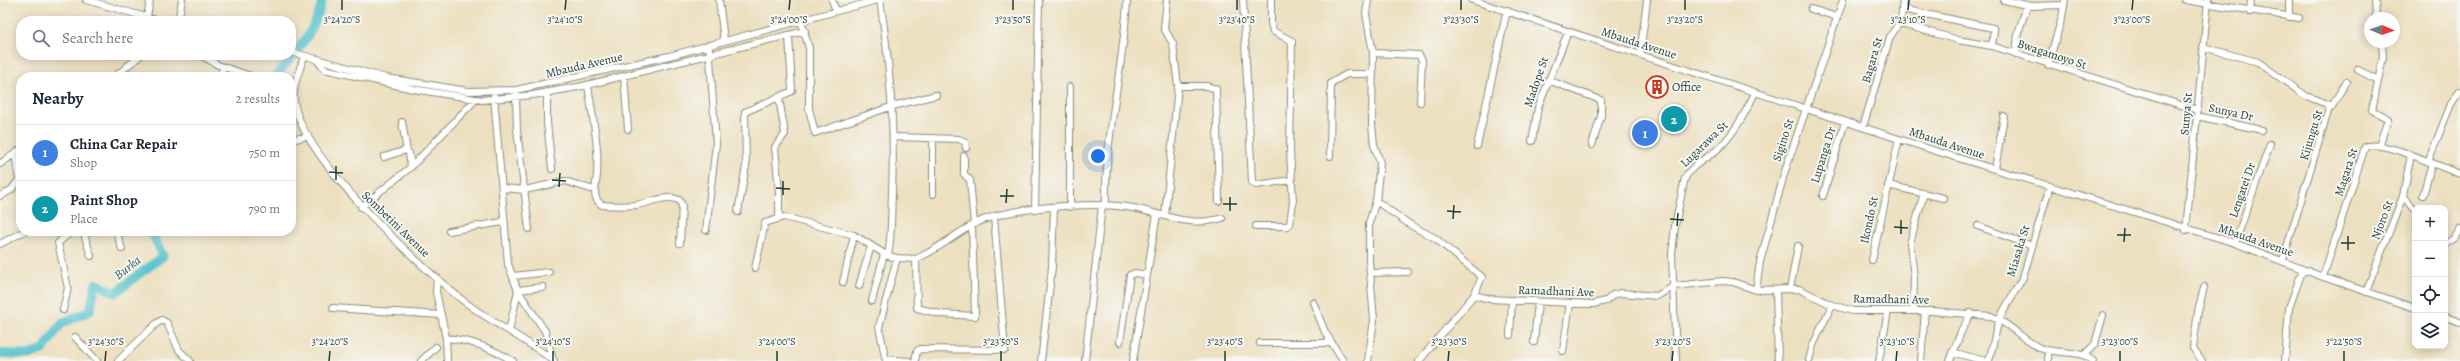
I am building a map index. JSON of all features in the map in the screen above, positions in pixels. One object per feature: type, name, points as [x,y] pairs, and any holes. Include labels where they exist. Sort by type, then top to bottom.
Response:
[{"type":"street","points":[[86,0],[143,16]]},
{"type":"street","points":[[147,16],[150,0]]},
{"type":"street","points":[[179,16],[182,0]]},
{"type":"street","points":[[719,0],[724,40]]},
{"type":"street","points":[[832,0],[836,11]]},
{"type":"street","points":[[872,301],[886,255],[891,232],[894,137],[893,106],[879,0]]},
{"type":"street","name":"Mbauda Avenue","points":[[296,54],[386,78],[467,91],[493,92],[516,90],[587,76],[801,21],[870,1],[879,0]]},
{"type":"street","points":[[1035,210],[1039,0]]},
{"type":"street","points":[[1085,361],[1104,205],[1107,165],[1124,47],[1127,0]]},
{"type":"street","points":[[1165,216],[1178,86],[1173,44],[1164,28],[1167,0]]},
{"type":"street","points":[[1243,0],[1252,182],[1256,184],[1292,180]]},
{"type":"street","points":[[1256,226],[1287,226],[1290,224],[1293,210],[1289,138],[1292,42],[1273,31],[1271,23],[1271,0]]},
{"type":"street","points":[[1368,0],[1366,14],[1373,53],[1372,125],[1374,144],[1380,163],[1376,201],[1369,223],[1370,273],[1374,320],[1368,361]]},
{"type":"street","name":"Mbauda Avenue","points":[[1472,0],[1507,10],[1568,32],[1845,122],[2186,230],[2235,243],[2283,260],[2324,277],[2412,307]]},
{"type":"street","points":[[1640,55],[1646,0]]},
{"type":"street","name":"Sigino St","points":[[1756,290],[1762,254],[1785,170],[1843,0]]},
{"type":"street","name":"Bagara St","points":[[1863,127],[1890,37],[1898,24],[1903,0]]},
{"type":"street","points":[[2004,0],[2027,6],[2045,2],[2064,3],[2048,65]]},
{"type":"street","points":[[2184,0],[2208,2],[2250,12],[2299,18]]},
{"type":"street","points":[[2250,12],[2251,0]]},
{"type":"street","points":[[2289,0],[2289,17]]},
{"type":"street","points":[[2375,0],[2376,12]]},
{"type":"street","name":"Sunya St","points":[[2186,230],[2208,2]]},
{"type":"street","points":[[2016,54],[2018,33],[2027,6]]},
{"type":"street","points":[[1811,8],[1837,17]]},
{"type":"street","points":[[1477,146],[1507,10]]},
{"type":"street","points":[[1902,10],[1992,28],[1994,30],[1992,46]]},
{"type":"street","points":[[801,21],[805,32],[810,57],[809,109],[815,133],[893,106],[936,95]]},
{"type":"street","name":"Bwagamoyo St","points":[[1898,24],[1958,40],[1992,46],[2197,113]]},
{"type":"street","points":[[317,60],[324,69],[391,85],[475,100],[547,92],[588,85],[805,32]]},
{"type":"street","name":"Madope St","points":[[1532,141],[1538,108],[1568,32]]},
{"type":"street","points":[[738,212],[746,166],[745,112],[789,94],[793,87],[789,35]]},
{"type":"street","points":[[706,230],[716,144],[711,55],[709,44]]},
{"type":"street","name":"Kijungu St","points":[[2203,48],[2258,62],[2300,92],[2327,102],[2331,108],[2283,260]]},
{"type":"street","points":[[2382,48],[2383,57],[2372,110],[2388,120],[2380,146],[2411,155],[2460,174]]},
{"type":"street","points":[[1373,53],[1419,55],[1422,60],[1420,102]]},
{"type":"street","name":"Sombetini Avenue","points":[[296,82],[304,56]]},
{"type":"street","points":[[120,72],[135,60]]},
{"type":"street","points":[[210,60],[240,72]]},
{"type":"street","points":[[222,72],[223,66]]},
{"type":"street","points":[[2358,70],[2378,80]]},
{"type":"street","points":[[1330,156],[1331,83],[1347,74],[1373,74]]},
{"type":"street","points":[[624,76],[628,129]]},
{"type":"street","points":[[1548,80],[1601,100],[1601,116],[1592,145]]},
{"type":"street","points":[[2331,108],[2346,82]]},
{"type":"street","points":[[588,85],[596,149],[596,183],[594,190],[597,199],[602,204],[636,205],[670,198],[679,200],[682,205],[680,243]]},
{"type":"street","points":[[1178,86],[1207,86],[1216,89],[1219,201]]},
{"type":"street","points":[[1070,87],[1070,207]]},
{"type":"street","points":[[2423,195],[2430,162],[2451,104],[2460,91]]},
{"type":"street","points":[[493,92],[507,260],[518,290],[542,325],[554,361]]},
{"type":"street","points":[[547,92],[547,123],[552,169]]},
{"type":"street","name":"Lugarawa St","points":[[1676,361],[1674,238],[1685,178],[1688,172],[1718,149],[1734,133],[1755,93]]},
{"type":"street","points":[[516,96],[516,130],[529,229]]},
{"type":"street","points":[[779,98],[785,134],[775,146],[780,192],[779,218]]},
{"type":"street","points":[[361,207],[411,167],[475,100]]},
{"type":"street","name":"Sombetini Avenue","points":[[296,106],[298,116],[308,136],[332,172],[361,207],[437,278],[462,299],[554,361]]},
{"type":"street","name":"Sunya Dr","points":[[2197,113],[2262,130]]},
{"type":"street","points":[[1995,169],[2004,116]]},
{"type":"street","points":[[402,122],[411,167]]},
{"type":"street","name":"Lupanga Dr","points":[[1823,196],[1845,122]]},
{"type":"street","points":[[296,139],[308,136]]},
{"type":"street","points":[[894,137],[959,139],[965,142],[966,148]]},
{"type":"street","points":[[932,194],[933,138]]},
{"type":"street","name":"Ikondo St","points":[[1872,260],[1899,139]]},
{"type":"street","name":"Lengatei Dr","points":[[2235,243],[2270,144]]},
{"type":"street","name":"Magara St","points":[[2324,277],[2363,150],[2368,145],[2380,146]]},
{"type":"street","points":[[384,157],[407,151]]},
{"type":"street","points":[[0,164],[14,154],[16,164]]},
{"type":"street","name":"Njoro St","points":[[2366,292],[2403,196],[2411,155]]},
{"type":"street","points":[[916,259],[917,308],[941,314],[975,316],[973,225],[970,180],[965,176],[964,156]]},
{"type":"street","points":[[502,188],[525,190],[565,181],[594,190]]},
{"type":"street","points":[[0,196],[11,190],[16,184]]},
{"type":"street","name":"Ikondo St","points":[[1888,185],[1943,198]]},
{"type":"street","name":"Miasaka St","points":[[1989,361],[2000,319],[2020,284],[2050,186]]},
{"type":"street","points":[[1913,311],[1914,281],[1910,243],[1924,193]]},
{"type":"street","points":[[2403,196],[2412,207]]},
{"type":"street","points":[[1376,201],[1412,226],[1435,238],[1480,274],[1483,279],[1474,295],[1419,361]]},
{"type":"street","points":[[755,268],[764,223],[779,218],[790,218],[854,235],[886,255],[897,258],[916,259],[973,225],[994,217],[1054,207],[1104,205],[1157,214],[1194,223],[1222,218]]},
{"type":"street","points":[[1041,361],[1053,254],[1054,207]]},
{"type":"street","points":[[1133,361],[1157,214]]},
{"type":"street","points":[[915,361],[917,350],[920,349],[1006,350],[994,217]]},
{"type":"street","points":[[449,231],[504,222]]},
{"type":"street","points":[[1978,226],[2032,246]]},
{"type":"street","points":[[2448,243],[2455,237],[2460,229]]},
{"type":"street","points":[[843,282],[854,235]]},
{"type":"street","points":[[0,244],[16,236]]},
{"type":"street","points":[[63,310],[63,302],[69,293],[58,243],[66,236]]},
{"type":"street","points":[[86,236],[92,256]]},
{"type":"street","points":[[118,236],[122,250]]},
{"type":"street","points":[[859,286],[871,246]]},
{"type":"street","points":[[1790,289],[1798,246]]},
{"type":"street","points":[[897,258],[879,325],[886,360],[909,361]]},
{"type":"street","points":[[2285,361],[2289,308],[2303,269]]},
{"type":"street","points":[[513,276],[549,272]]},
{"type":"street","points":[[1370,273],[1408,272]]},
{"type":"street","points":[[1120,342],[1130,276],[1135,273],[1147,275]]},
{"type":"street","points":[[437,278],[436,292],[446,338],[447,361]]},
{"type":"street","name":"Ramadhani Ave","points":[[1474,295],[1490,299],[1598,304],[1613,295],[1625,292],[1657,296],[1674,286],[1723,281],[1740,284],[1756,290],[1790,289],[1805,291],[1832,305],[1860,312],[1925,311],[1971,313],[2000,319],[2034,345],[2048,351],[2084,355]]},
{"type":"street","points":[[518,290],[543,287]]},
{"type":"street","points":[[2202,361],[2193,348],[2198,311],[2204,287]]},
{"type":"street","points":[[509,331],[518,290]]},
{"type":"street","points":[[1776,290],[1778,361]]},
{"type":"street","points":[[1510,335],[1512,300]]},
{"type":"street","points":[[1313,302],[1332,343],[1343,361]]},
{"type":"street","points":[[1534,342],[1538,302]]},
{"type":"street","points":[[1563,351],[1570,303]]},
{"type":"street","points":[[1809,360],[1813,345],[1832,305]]},
{"type":"street","points":[[333,308],[441,315]]},
{"type":"street","points":[[1879,361],[1888,311]]},
{"type":"street","points":[[1921,361],[1925,311]]},
{"type":"street","points":[[1950,361],[1952,352],[1971,313]]},
{"type":"street","points":[[2092,361],[2084,355],[2095,344],[2103,314]]},
{"type":"street","points":[[2448,318],[2460,322]]},
{"type":"street","points":[[118,361],[156,323],[162,320],[167,323],[178,350],[190,361]]},
{"type":"street","points":[[75,337],[97,361]]},
{"type":"street","points":[[446,338],[471,342],[500,353],[513,361]]},
{"type":"street","points":[[1260,343],[1332,343]]},
{"type":"street","points":[[421,361],[436,347]]},
{"type":"street","points":[[2048,351],[2048,361]]},
{"type":"street","points":[[1952,352],[1985,361]]},
{"type":"waterway","name":"Burka","points":[[296,51],[310,31],[322,0]]},
{"type":"waterway","name":"Burka","points":[[279,72],[289,60]]},
{"type":"waterway","name":"Burka","points":[[0,353],[28,355],[43,350],[62,323],[90,311],[96,283],[115,293],[163,256],[153,236]]},
{"type":"place","name":"Office","points":[[1657,87]]},
{"type":"place","name":"Paint Shop","points":[[1674,119]]},
{"type":"place","name":"China Car Repair","points":[[1645,133]]}]
